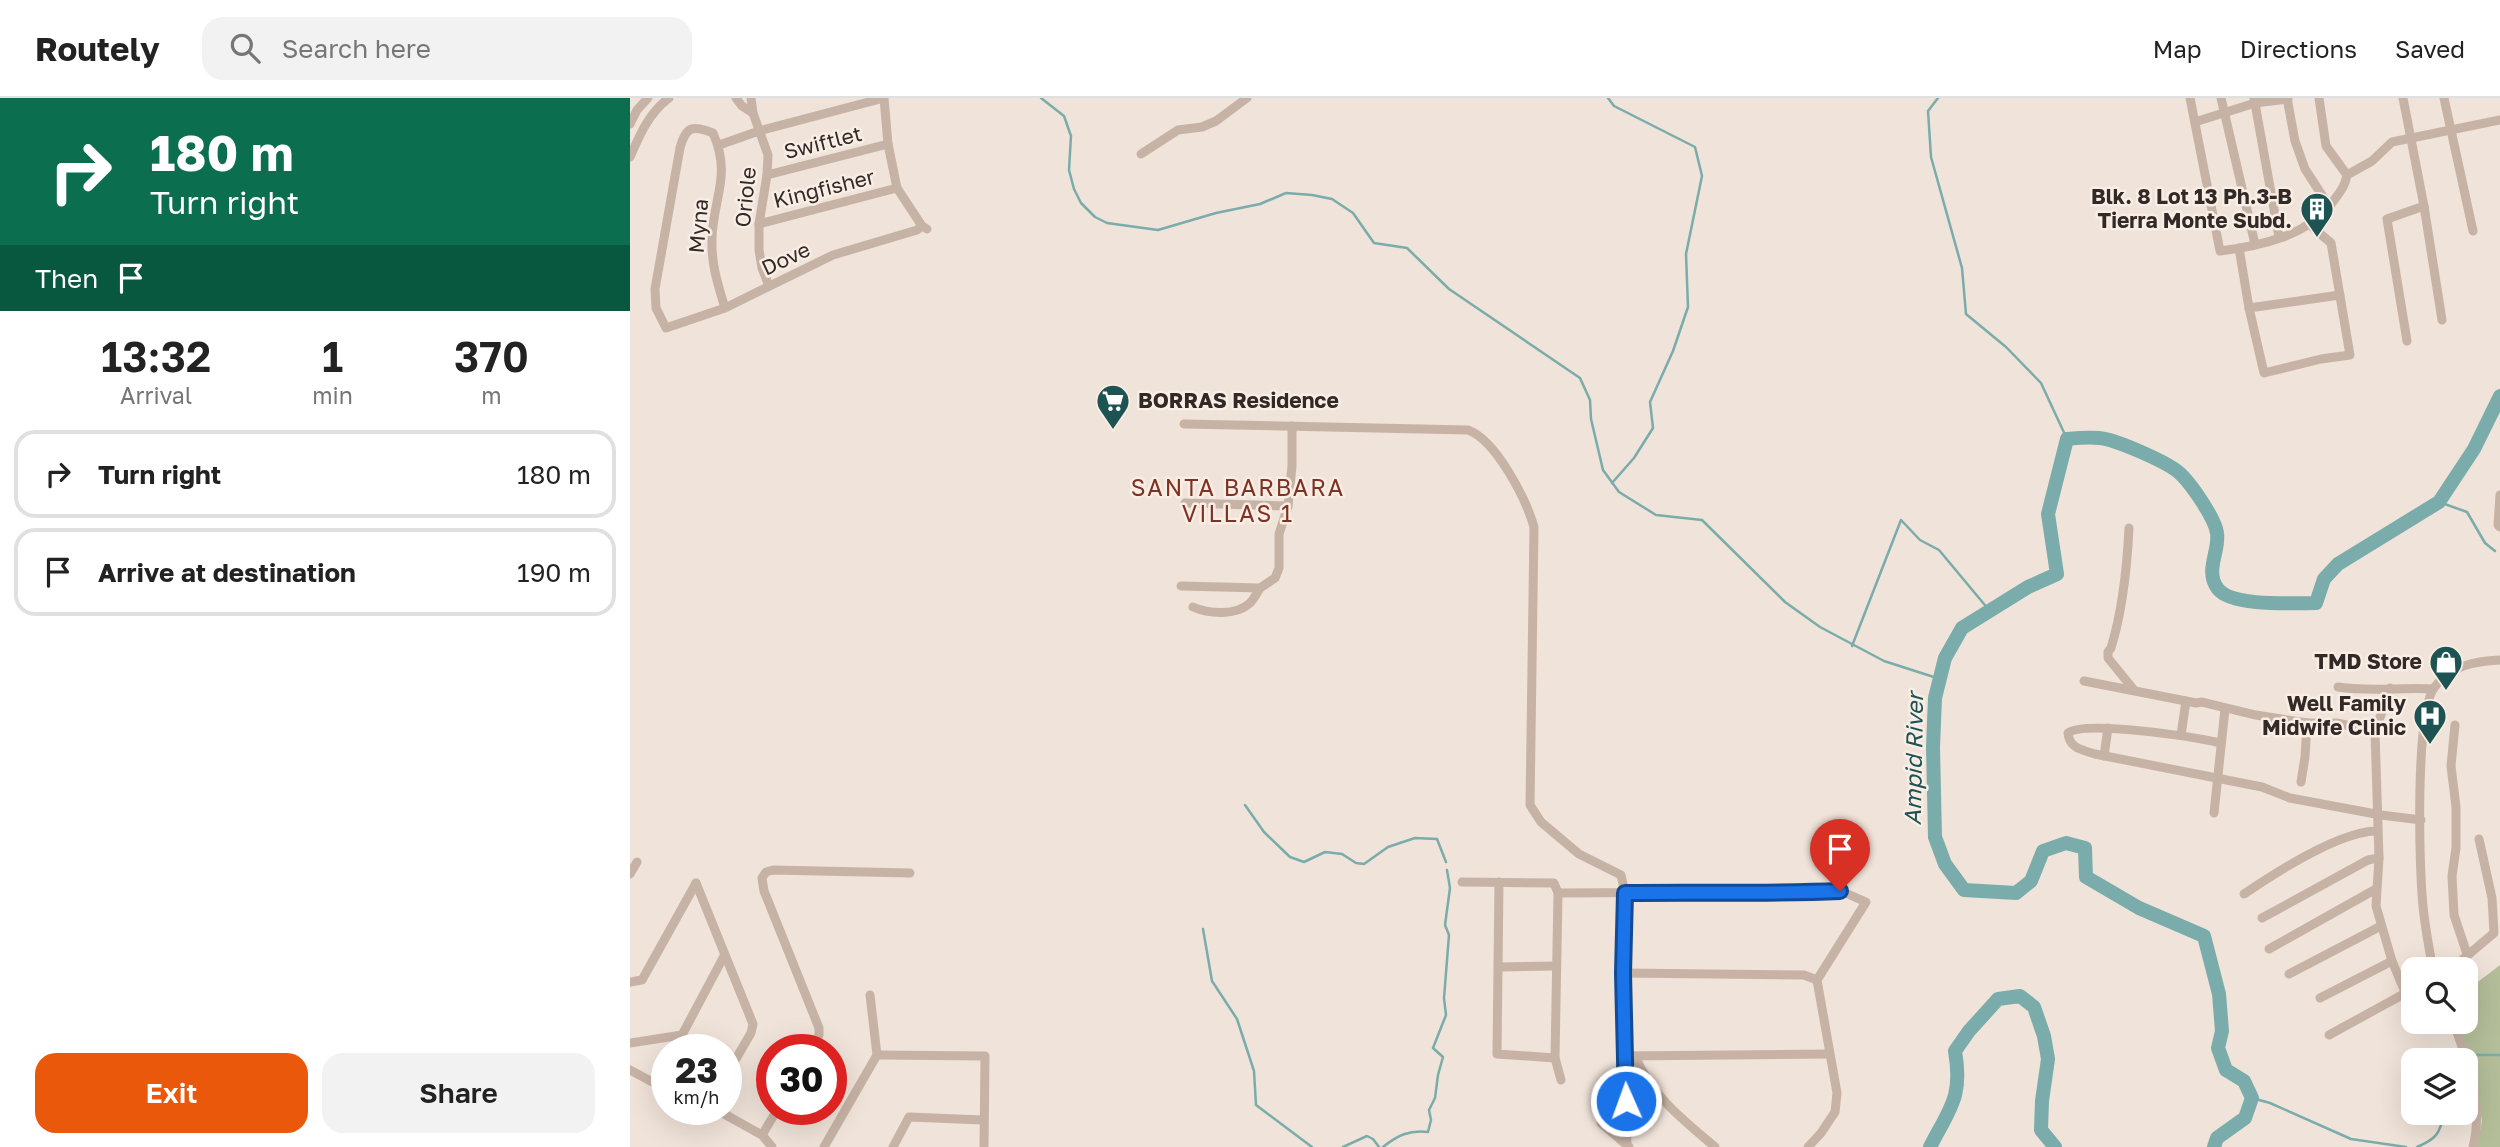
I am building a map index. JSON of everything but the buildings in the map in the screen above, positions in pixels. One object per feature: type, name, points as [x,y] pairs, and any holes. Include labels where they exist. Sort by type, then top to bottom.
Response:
[{"type":"street","points":[[630,124],[637,110],[648,98]]},
{"type":"street","points":[[630,156],[643,127],[657,107],[670,98]]},
{"type":"street","points":[[737,98],[753,113]]},
{"type":"street","name":"Oriole","points":[[751,98],[753,113],[768,155],[759,224],[760,259],[769,286]]},
{"type":"street","points":[[719,145],[759,131],[884,98],[888,144],[897,188]]},
{"type":"street","points":[[1141,154],[1178,130],[1202,127],[1216,121],[1247,98]]},
{"type":"street","points":[[2190,98],[2220,251],[2255,244],[2310,225],[2325,214],[2345,186],[2347,175],[2326,146],[2320,98]]},
{"type":"street","points":[[2221,98],[2255,244]]},
{"type":"street","points":[[2403,98],[2424,205],[2442,320]]},
{"type":"street","points":[[2444,98],[2473,231]]},
{"type":"street","points":[[2195,122],[2255,101],[2288,99],[2295,141],[2305,169],[2329,206]]},
{"type":"street","points":[[2255,101],[2279,237]]},
{"type":"street","points":[[2347,175],[2371,161],[2392,142],[2500,120]]},
{"type":"street","name":"Dove","points":[[719,145],[713,133],[702,129],[691,129],[684,133],[655,289],[656,308],[666,328],[725,308],[833,255],[925,227],[897,188]]},
{"type":"street","name":"Swiftlet","points":[[767,175],[888,144]]},
{"type":"street","name":"Myna","points":[[719,145],[723,168],[712,238],[713,269],[725,308]]},
{"type":"street","name":"Kingfisher","points":[[759,224],[897,188]]},
{"type":"street","points":[[2407,341],[2387,219],[2424,205]]},
{"type":"street","points":[[2239,248],[2264,373],[2350,355],[2331,243],[2310,225]]},
{"type":"street","points":[[2249,308],[2340,295]]},
{"type":"street","points":[[1184,424],[1468,430],[1480,434],[1495,449],[1530,514],[1534,527],[1530,805],[1541,822],[1579,854],[1621,875],[1625,893],[1623,973],[1630,1056],[1628,1146]]},
{"type":"street","points":[[1193,607],[1206,613],[1240,610],[1252,602],[1260,588],[1275,578],[1279,568],[1279,534],[1288,506],[1292,426]]},
{"type":"street","points":[[2500,495],[2500,527]]},
{"type":"street","points":[[1185,503],[1288,506]]},
{"type":"street","points":[[2129,528],[2125,587],[2108,658],[2134,690]]},
{"type":"street","points":[[1181,586],[1260,588]]},
{"type":"street","points":[[2431,957],[2422,904],[2421,820],[2425,708],[2433,689],[2457,668],[2500,660]]},
{"type":"street","points":[[2084,681],[2307,723],[2337,723],[2375,733]]},
{"type":"street","points":[[2338,687],[2363,691],[2390,688],[2433,689]]},
{"type":"street","points":[[2390,688],[2375,733],[2379,858],[2376,906],[2392,961],[2401,977]]},
{"type":"street","points":[[2181,735],[2186,701]]},
{"type":"street","points":[[2214,813],[2225,709]]},
{"type":"street","points":[[2301,782],[2307,723]]},
{"type":"street","points":[[2455,725],[2451,766],[2456,807],[2456,848],[2452,876],[2454,915],[2467,954]]},
{"type":"street","points":[[2220,743],[2181,735],[2108,728],[2075,729],[2068,733],[2069,741],[2079,749],[2104,756],[2262,787],[2290,798],[2421,820]]},
{"type":"street","points":[[2104,756],[2108,728]]},
{"type":"street","points":[[2244,894],[2280,870],[2341,840],[2377,831]]},
{"type":"street","points":[[2464,957],[2494,933],[2492,898],[2479,839]]},
{"type":"street","points":[[2262,918],[2368,860],[2379,858]]},
{"type":"street","points":[[630,874],[637,862]]},
{"type":"street","points":[[820,1034],[764,891],[762,878],[766,872],[773,870],[910,873]]},
{"type":"street","points":[[1462,882],[1554,883],[1558,893],[1555,1058],[1561,1080]]},
{"type":"street","points":[[1499,882],[1497,1054],[1555,1058]]},
{"type":"street","points":[[630,982],[642,980],[696,883],[753,1024],[742,1048]]},
{"type":"street","points":[[2269,949],[2376,889]]},
{"type":"street","points":[[1558,893],[1764,894],[1840,891],[1866,902],[1816,980],[1837,1093],[1835,1112],[1808,1147]]},
{"type":"street","points":[[2288,974],[2381,926]]},
{"type":"street","points":[[630,1044],[682,1035],[724,956]]},
{"type":"street","points":[[2320,998],[2392,961]]},
{"type":"street","points":[[1499,967],[1556,966]]},
{"type":"street","points":[[1623,973],[1804,975],[1816,980]]},
{"type":"street","points":[[824,1147],[877,1055],[870,995]]},
{"type":"street","points":[[2329,1035],[2401,995]]},
{"type":"street","points":[[2458,1034],[2468,1059],[2474,1091],[2477,1119],[2473,1147]]},
{"type":"street","points":[[1630,1056],[1828,1054]]},
{"type":"street","points":[[877,1055],[985,1056],[984,1147]]},
{"type":"street","points":[[1630,1056],[1644,1079],[1668,1106],[1715,1147]]},
{"type":"street","points":[[630,1070],[651,1081]]},
{"type":"street","points":[[893,1147],[909,1116],[983,1120]]},
{"type":"street","points":[[1601,1123],[1628,1146]]},
{"type":"street","points":[[742,1124],[762,1135],[772,1147]]},
{"type":"street","points":[[762,1135],[768,1125]]},
{"type":"green space","points":[[2500,965],[2500,1147],[2477,1147],[2482,1121],[2478,1099],[2478,1048],[2466,1048],[2461,1034],[2478,1034],[2478,982]]},
{"type":"waterway","points":[[1041,98],[1064,116],[1071,136],[1069,170],[1081,203],[1095,217],[1107,223],[1158,230],[1216,213],[1260,204],[1286,193],[1332,199],[1353,213],[1374,243],[1407,248],[1449,289],[1580,378],[1590,400],[1591,419],[1603,470],[1619,492],[1656,515],[1702,520],[1785,602],[1820,627],[1884,661],[1940,679]]},
{"type":"waterway","points":[[1608,98],[1614,106],[1695,147],[1702,176],[1686,254],[1688,307],[1673,351],[1650,402],[1653,428],[1634,458],[1612,483]]},
{"type":"waterway","points":[[1938,98],[1928,111],[1931,157],[1962,268],[1966,314],[2006,347],[2041,383],[2067,439]]},
{"type":"waterway","name":"Ampid River","points":[[2214,1147],[2217,1138],[2245,1118],[2252,1098],[2244,1081],[2226,1070],[2218,1048],[2222,1031],[2219,994],[2204,936],[2139,908],[2086,877],[2085,848],[2066,843],[2043,851],[2031,881],[2016,893],[1964,890],[1945,864],[1935,837],[1933,747],[1935,698],[1945,658],[1962,628],[2028,587],[2057,574],[2048,514],[2067,439],[2106,439],[2139,451],[2177,471],[2188,482],[2212,518],[2217,533],[2212,575],[2218,589],[2225,595],[2264,603],[2316,603],[2324,579],[2338,564],[2439,502],[2474,449],[2500,396]]},
{"type":"waterway","points":[[2439,502],[2467,512],[2485,543],[2495,551]]},
{"type":"waterway","points":[[1852,646],[1901,520],[1920,540],[1939,550],[1989,610]]},
{"type":"waterway","points":[[1245,805],[1264,832],[1290,857],[1304,862],[1325,852],[1342,854],[1356,863],[1364,864],[1388,847],[1415,838],[1437,839],[1446,862]]},
{"type":"waterway","points":[[1383,1147],[1404,1134],[1428,1132],[1431,1120],[1429,1110],[1435,1098],[1443,1057],[1433,1048],[1446,1015],[1444,998],[1449,935],[1445,925],[1450,888],[1447,870]]},
{"type":"waterway","points":[[1203,929],[1212,981],[1237,1019],[1254,1071],[1256,1105],[1312,1147]]},
{"type":"waterway","name":"Ampid River","points":[[1930,1147],[1949,1112],[1956,1091],[1955,1051],[1998,999],[2020,996],[2034,1007],[2044,1036],[2048,1059],[2041,1130],[2055,1147]]},
{"type":"waterway","points":[[2478,1055],[2500,1055]]},
{"type":"waterway","points":[[2252,1098],[2270,1103],[2351,1139],[2406,1147]]},
{"type":"waterway","points":[[2417,1147],[2436,1135],[2441,1125]]},
{"type":"waterway","points":[[1343,1147],[1367,1136],[1379,1147]]},
{"type":"place","name":"Blk. 8 Lot 13 Ph.3-B Tierra Monte Subd.","points":[[2317,239]]},
{"type":"place","name":"BORRAS Residence","points":[[1113,431]]},
{"type":"place","name":"TMD Store","points":[[2446,692]]},
{"type":"place","name":"Well Family Midwife Clinic","points":[[2430,746]]},
{"type":"district","name":"SANTA BARBARA VILLAS 1","points":[[1238,501]]},
{"type":"route","points":[[1626,1101],[1623,973],[1625,893],[1764,894],[1840,891]]}]
